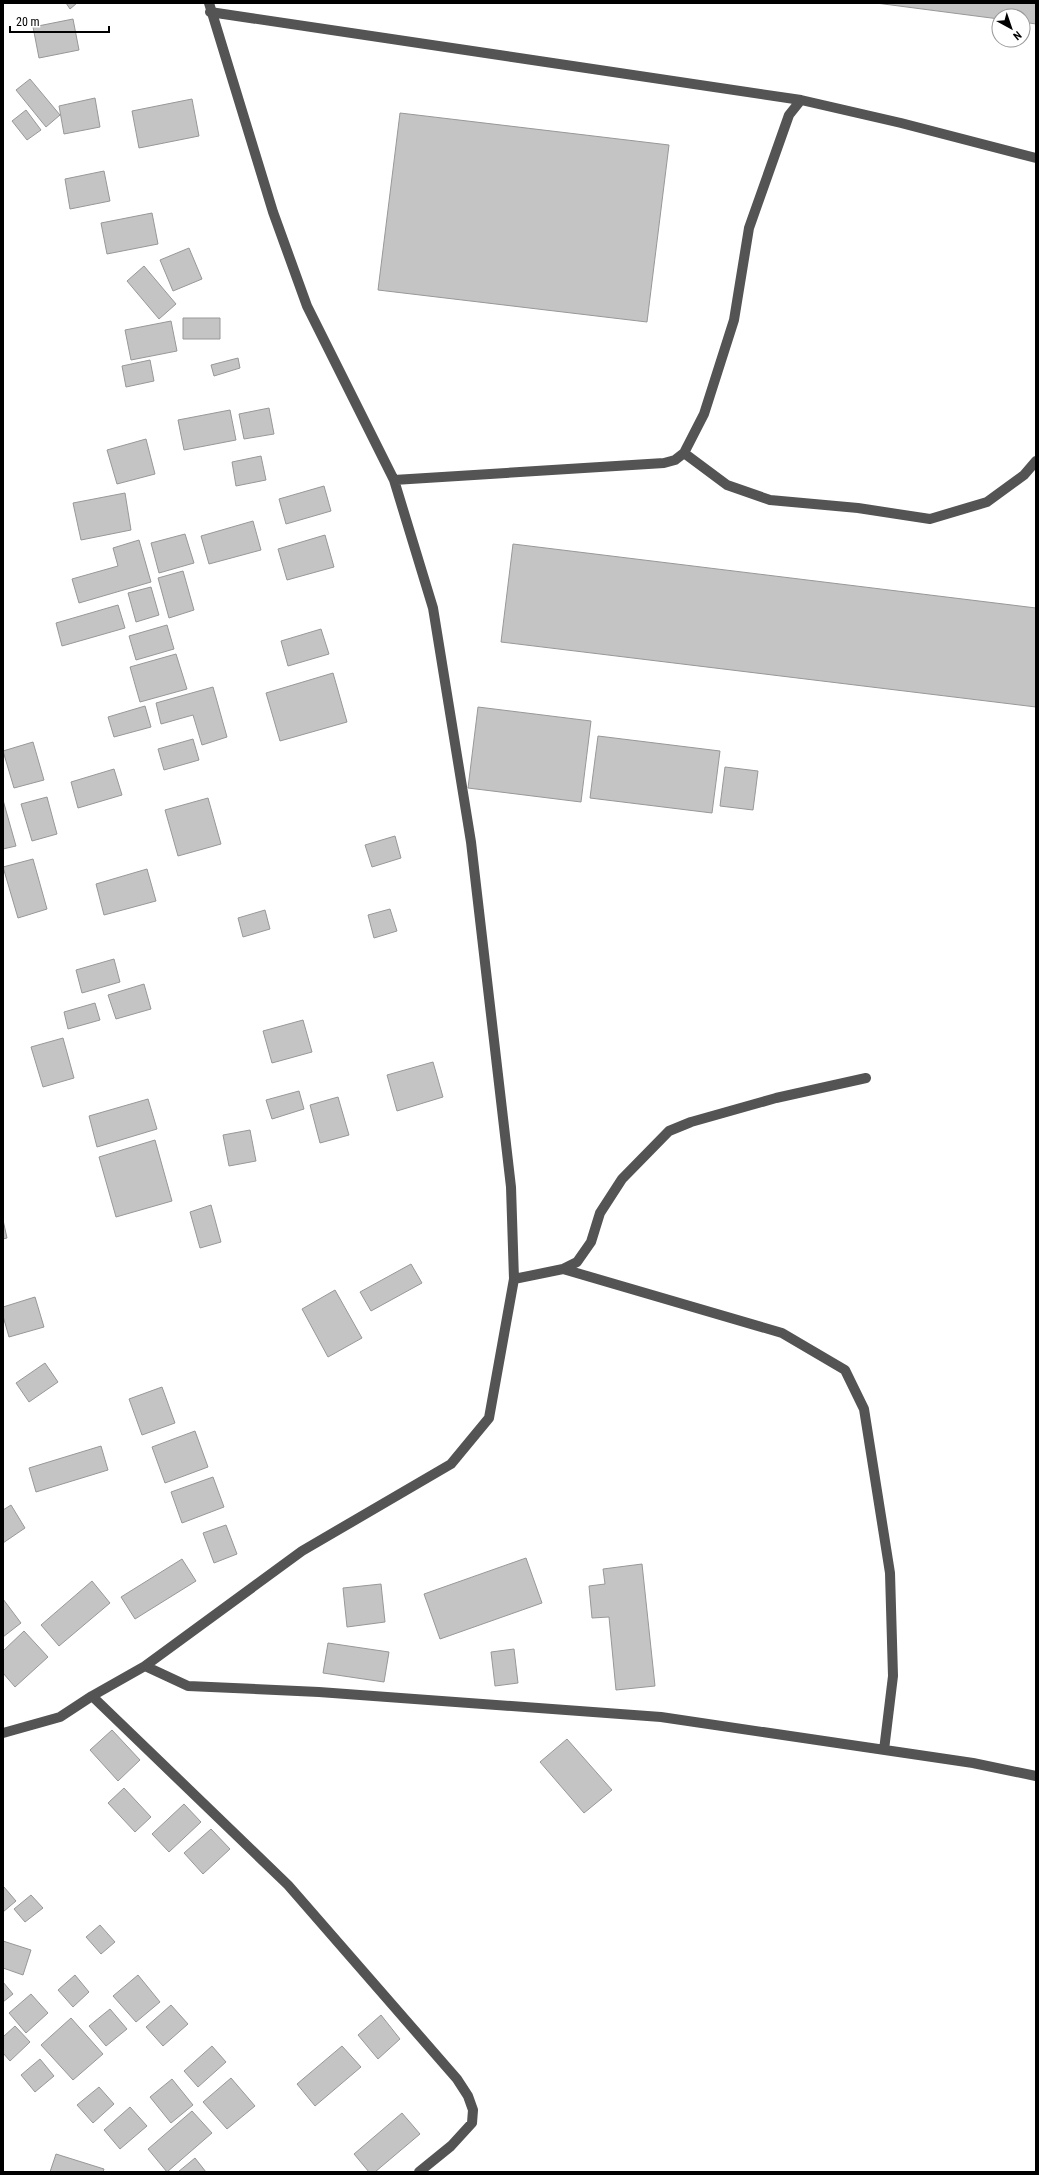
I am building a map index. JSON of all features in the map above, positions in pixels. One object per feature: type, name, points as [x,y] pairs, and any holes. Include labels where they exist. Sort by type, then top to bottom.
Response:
[{"type":"street","points":[[3,1733],[60,1717],[92,1696],[145,1666],[302,1551],[451,1464],[489,1418],[514,1278],[511,1188],[471,842],[433,608],[394,480],[306,306],[273,212],[209,8],[801,100],[901,123],[1036,158]]},
{"type":"street","points":[[394,480],[664,463],[675,460],[684,453],[704,414],[734,320],[749,228],[789,115],[801,100]]},
{"type":"street","points":[[684,453],[727,485],[770,500],[858,508],[930,520],[986,502],[1024,475],[1036,461]]},
{"type":"street","points":[[514,1278],[563,1269],[577,1262],[591,1242],[600,1213],[622,1179],[669,1131],[690,1122],[776,1098],[866,1078]]},
{"type":"street","points":[[563,1269],[782,1333],[845,1370],[864,1409],[890,1573],[893,1676],[884,1750]]},
{"type":"street","points":[[145,1666],[188,1686],[319,1692],[661,1717],[973,1763],[1036,1776]]},
{"type":"street","points":[[92,1696],[288,1885],[461,2084],[468,2096],[473,2110],[472,2123],[451,2146],[419,2172]]},
{"type":"building","points":[[66,3],[77,3],[70,9]]},
{"type":"building","points":[[876,3],[1036,3],[1036,24],[1031,23],[1031,8],[991,8],[991,18]]},
{"type":"building","points":[[73,19],[79,50],[39,58],[33,27]]},
{"type":"building","points":[[30,79],[60,115],[46,127],[16,90]]},
{"type":"building","points":[[95,98],[100,127],[64,134],[59,106]]},
{"type":"building","points":[[192,99],[199,136],[139,148],[132,111]]},
{"type":"building","points":[[26,110],[41,130],[27,140],[12,121]]},
{"type":"building","points":[[400,113],[669,145],[647,322],[378,290]]},
{"type":"building","points":[[104,171],[110,201],[70,209],[65,179]]},
{"type":"building","points":[[152,213],[158,244],[107,254],[101,223]]},
{"type":"building","points":[[189,248],[202,279],[173,291],[160,260]]},
{"type":"building","points":[[144,266],[176,304],[159,319],[127,281]]},
{"type":"building","points":[[183,318],[220,318],[220,339],[183,339]]},
{"type":"building","points":[[171,321],[177,351],[131,360],[125,330]]},
{"type":"building","points":[[238,358],[240,368],[214,376],[211,365]]},
{"type":"building","points":[[150,360],[154,381],[126,387],[122,366]]},
{"type":"building","points":[[269,408],[274,434],[244,439],[239,414]]},
{"type":"building","points":[[230,410],[236,440],[184,450],[178,420]]},
{"type":"building","points":[[146,439],[155,474],[117,484],[107,450]]},
{"type":"building","points":[[261,456],[266,480],[236,486],[232,462]]},
{"type":"building","points":[[324,486],[331,511],[286,524],[279,499]]},
{"type":"building","points":[[125,493],[131,530],[81,540],[73,503]]},
{"type":"building","points":[[253,521],[261,550],[209,564],[201,536]]},
{"type":"building","points":[[185,534],[194,563],[159,573],[151,543]]},
{"type":"building","points":[[325,535],[334,567],[287,580],[278,549]]},
{"type":"building","points":[[139,540],[151,582],[79,603],[72,579],[118,566],[113,548]]},
{"type":"building","points":[[513,544],[1036,608],[1036,707],[501,642]]},
{"type":"building","points":[[183,571],[194,610],[169,618],[158,578]]},
{"type":"building","points":[[151,587],[159,615],[136,622],[128,593]]},
{"type":"building","points":[[118,605],[125,628],[62,646],[56,623]]},
{"type":"building","points":[[167,625],[174,649],[136,660],[129,636]]},
{"type":"building","points":[[321,629],[329,654],[288,666],[281,641]]},
{"type":"building","points":[[176,654],[187,689],[140,702],[130,667]]},
{"type":"building","points":[[333,673],[347,722],[280,741],[266,693]]},
{"type":"building","points":[[213,687],[227,737],[202,745],[193,715],[161,724],[156,703]]},
{"type":"building","points":[[145,706],[151,727],[114,737],[108,717]]},
{"type":"building","points":[[478,707],[591,721],[581,802],[468,788]]},
{"type":"building","points":[[598,736],[720,751],[712,813],[590,798]]},
{"type":"building","points":[[193,739],[199,760],[164,770],[158,749]]},
{"type":"building","points":[[33,742],[44,780],[14,788],[3,751]]},
{"type":"building","points":[[725,767],[758,771],[753,810],[720,806]]},
{"type":"building","points":[[114,769],[122,795],[78,808],[71,782]]},
{"type":"building","points":[[47,797],[57,834],[32,841],[21,804]]},
{"type":"building","points":[[208,798],[221,844],[178,856],[165,810]]},
{"type":"building","points":[[3,800],[16,846],[3,849]]},
{"type":"building","points":[[395,836],[401,858],[372,867],[365,845]]},
{"type":"building","points":[[33,859],[47,909],[18,918],[3,867]]},
{"type":"building","points":[[147,869],[156,901],[104,915],[96,884]]},
{"type":"building","points":[[390,909],[397,931],[374,938],[368,915]]},
{"type":"building","points":[[265,910],[270,929],[243,937],[238,918]]},
{"type":"building","points":[[114,959],[120,982],[82,993],[76,970]]},
{"type":"building","points":[[144,984],[151,1009],[116,1019],[108,995]]},
{"type":"building","points":[[95,1003],[100,1020],[68,1029],[64,1012]]},
{"type":"building","points":[[303,1020],[312,1052],[272,1063],[263,1031]]},
{"type":"building","points":[[63,1038],[74,1078],[43,1087],[31,1047]]},
{"type":"building","points":[[433,1062],[443,1097],[397,1111],[387,1075]]},
{"type":"building","points":[[299,1091],[304,1109],[272,1119],[266,1100]]},
{"type":"building","points":[[338,1097],[349,1135],[320,1143],[310,1105]]},
{"type":"building","points":[[148,1099],[157,1129],[97,1147],[89,1116]]},
{"type":"building","points":[[250,1130],[256,1161],[229,1166],[223,1135]]},
{"type":"building","points":[[155,1140],[172,1201],[116,1217],[99,1157]]},
{"type":"building","points":[[211,1205],[221,1242],[200,1248],[190,1212]]},
{"type":"building","points":[[3,1220],[7,1238],[3,1239]]},
{"type":"building","points":[[411,1264],[422,1283],[371,1311],[360,1292]]},
{"type":"building","points":[[335,1290],[362,1338],[328,1357],[302,1309]]},
{"type":"building","points":[[35,1297],[44,1327],[9,1337],[3,1316],[3,1307]]},
{"type":"building","points":[[45,1363],[58,1382],[29,1402],[16,1383]]},
{"type":"building","points":[[162,1387],[175,1423],[142,1435],[129,1399]]},
{"type":"building","points":[[195,1431],[208,1467],[165,1483],[152,1447]]},
{"type":"building","points":[[101,1446],[108,1470],[36,1492],[29,1468]]},
{"type":"building","points":[[213,1477],[224,1507],[182,1523],[171,1492]]},
{"type":"building","points":[[11,1505],[25,1528],[3,1543],[3,1510]]},
{"type":"building","points":[[226,1525],[237,1554],[214,1563],[203,1533]]},
{"type":"building","points":[[526,1558],[542,1603],[440,1639],[424,1594]]},
{"type":"building","points":[[182,1559],[196,1581],[135,1619],[121,1597]]},
{"type":"building","points":[[642,1564],[655,1686],[616,1690],[609,1617],[592,1618],[589,1586],[605,1584],[603,1569]]},
{"type":"building","points":[[92,1581],[110,1603],[59,1646],[41,1625]]},
{"type":"building","points":[[381,1584],[385,1622],[347,1627],[343,1588]]},
{"type":"building","points":[[3,1599],[21,1623],[3,1637]]},
{"type":"building","points":[[24,1631],[48,1657],[15,1687],[3,1673],[3,1651]]},
{"type":"building","points":[[328,1643],[389,1652],[384,1682],[323,1673]]},
{"type":"building","points":[[514,1649],[518,1683],[495,1686],[491,1652]]},
{"type":"building","points":[[112,1730],[140,1760],[118,1781],[90,1750]]},
{"type":"building","points":[[567,1739],[612,1790],[584,1813],[540,1762]]},
{"type":"building","points":[[124,1788],[151,1817],[135,1832],[108,1803]]},
{"type":"building","points":[[184,1804],[201,1822],[169,1852],[152,1834]]},
{"type":"building","points":[[211,1829],[230,1849],[203,1874],[184,1853]]},
{"type":"building","points":[[4,1887],[16,1901],[3,1912],[3,1889]]},
{"type":"building","points":[[31,1895],[43,1908],[25,1922],[14,1909]]},
{"type":"building","points":[[100,1925],[115,1942],[101,1954],[86,1937]]},
{"type":"building","points":[[3,1941],[31,1950],[23,1975],[3,1968]]},
{"type":"building","points":[[75,1975],[89,1992],[73,2007],[58,1990]]},
{"type":"building","points":[[138,1975],[160,2002],[136,2022],[113,1996]]},
{"type":"building","points":[[3,1982],[13,1994],[3,2002]]},
{"type":"building","points":[[31,1994],[48,2013],[26,2033],[9,2013]]},
{"type":"building","points":[[171,2005],[188,2024],[163,2046],[146,2027]]},
{"type":"building","points":[[110,2009],[127,2029],[106,2046],[89,2026]]},
{"type":"building","points":[[381,2015],[400,2039],[378,2059],[358,2035]]},
{"type":"building","points":[[71,2018],[103,2054],[73,2080],[41,2045]]},
{"type":"building","points":[[15,2026],[30,2042],[10,2061],[3,2053],[3,2037]]},
{"type":"building","points":[[212,2046],[226,2062],[198,2087],[184,2071]]},
{"type":"building","points":[[342,2046],[361,2067],[315,2106],[297,2084]]},
{"type":"building","points":[[40,2059],[54,2076],[35,2092],[21,2075]]},
{"type":"building","points":[[231,2078],[255,2106],[227,2129],[203,2102]]},
{"type":"building","points":[[172,2079],[193,2105],[171,2123],[150,2097]]},
{"type":"building","points":[[99,2087],[114,2104],[93,2123],[77,2105]]},
{"type":"building","points":[[130,2107],[147,2126],[120,2149],[104,2130]]},
{"type":"building","points":[[192,2111],[212,2133],[167,2172],[148,2149]]},
{"type":"building","points":[[402,2113],[420,2134],[375,2172],[369,2172],[354,2154]]},
{"type":"building","points":[[56,2154],[104,2169],[103,2172],[50,2172]]},
{"type":"building","points":[[195,2158],[206,2172],[178,2172]]}]
